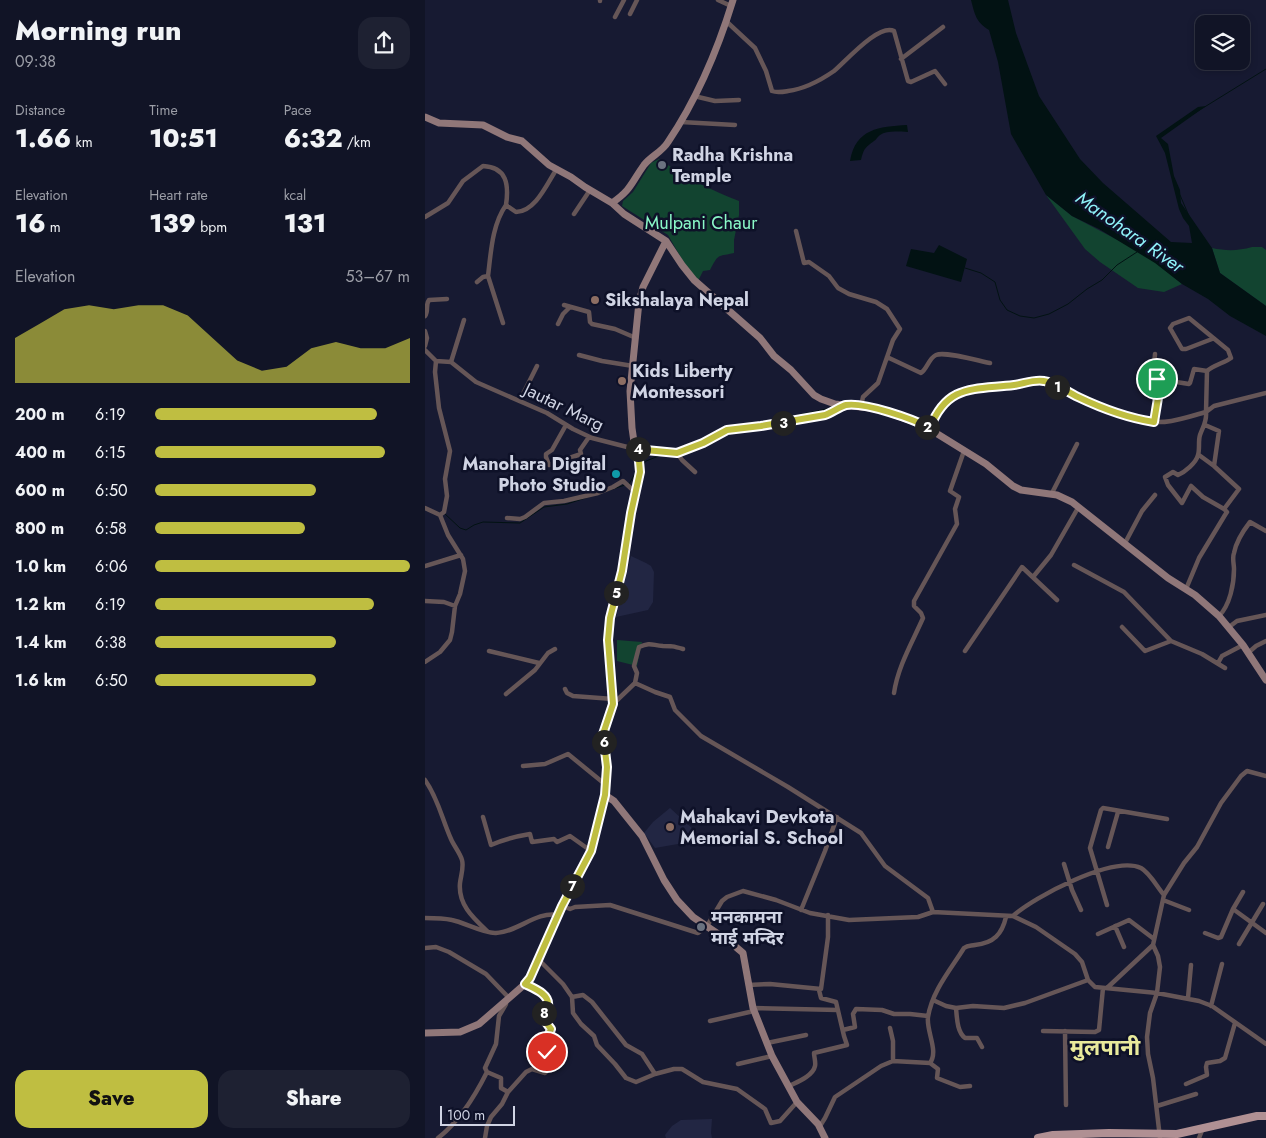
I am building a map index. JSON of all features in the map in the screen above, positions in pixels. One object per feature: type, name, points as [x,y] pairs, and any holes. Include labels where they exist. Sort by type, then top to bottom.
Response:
[{"type":"main road","points":[[1038,1138],[1062,1135],[1160,1136],[1257,1116],[1266,1116]]},
{"type":"street","points":[[615,17],[624,0]]},
{"type":"street","points":[[630,14],[637,0]]},
{"type":"street","points":[[612,203],[631,187],[643,166],[662,151],[681,122],[715,52],[727,22],[732,3],[718,0]]},
{"type":"street","points":[[727,22],[755,48],[766,71],[772,91],[776,93],[795,90],[833,72],[873,36],[890,29],[894,31],[907,81],[915,81],[935,71],[945,84]]},
{"type":"street","points":[[901,59],[943,27]]},
{"type":"street","points":[[694,96],[715,101],[739,100]]},
{"type":"street","points":[[425,117],[439,123],[486,126],[507,137],[525,143],[556,170],[571,176],[612,203],[623,214],[666,241],[694,280],[761,338],[774,356],[791,370],[814,395],[828,402],[861,406],[892,413],[930,428],[987,464],[1021,490],[1052,494],[1067,499],[1125,542],[1168,578],[1186,588],[1219,616],[1243,645],[1266,680]]},
{"type":"street","points":[[681,122],[735,125]]},
{"type":"street","points":[[425,217],[448,203],[463,181],[483,166],[490,166],[503,174],[506,179],[506,205],[495,227],[488,276],[503,323]]},
{"type":"street","points":[[506,205],[516,212],[526,210],[542,192],[556,170]]},
{"type":"street","points":[[575,214],[591,190]]},
{"type":"street","points":[[796,231],[804,263],[809,262],[829,276],[838,288],[849,294],[876,302],[891,313],[893,321],[900,329],[893,340],[878,383],[863,397],[861,406]]},
{"type":"street","points":[[425,1033],[460,1032],[479,1024],[525,984],[530,978],[562,906],[591,851],[607,786],[603,734],[613,702],[608,640],[610,618],[622,571],[631,513],[640,472],[632,428],[630,391],[639,302],[643,286],[666,241]]},
{"type":"street","points":[[477,282],[488,276]]},
{"type":"street","points":[[425,316],[429,300],[447,300]]},
{"type":"street","points":[[564,305],[589,312],[592,324],[615,328],[636,338]]},
{"type":"street","points":[[558,324],[559,318],[571,307]]},
{"type":"street","points":[[1155,354],[1153,376],[1161,380],[1189,384],[1194,369],[1207,371],[1231,358],[1225,348],[1189,318],[1173,324],[1170,328],[1182,349],[1212,339]]},
{"type":"street","points":[[425,331],[427,338],[425,348],[437,361],[451,362],[464,320]]},
{"type":"street","points":[[887,358],[921,373],[932,358],[938,354],[991,363]]},
{"type":"street","points":[[579,355],[633,366]]},
{"type":"street","points":[[437,361],[435,372],[439,408],[450,451],[445,480],[447,496],[444,512],[440,515]]},
{"type":"street","name":"Jautar Marg","points":[[451,362],[476,382],[520,400],[589,436],[606,443],[635,449],[677,453],[703,443],[725,430],[825,415],[845,405]]},
{"type":"street","points":[[520,400],[537,366]]},
{"type":"street","points":[[1186,588],[1199,558],[1227,512],[1203,497],[1191,486],[1182,503],[1168,485],[1165,477],[1173,472],[1178,475],[1181,474],[1195,462],[1199,455],[1200,435],[1205,425],[1207,371]]},
{"type":"street","points":[[930,428],[941,406],[946,400],[955,395],[968,391],[1023,384],[1038,380],[1045,381],[1077,397],[1117,412],[1154,422],[1173,420],[1206,412],[1221,404],[1261,396],[1266,393]]},
{"type":"street","points":[[1154,422],[1161,380]]},
{"type":"street","points":[[566,425],[552,450],[546,454],[549,465],[581,454],[580,450],[589,436]]},
{"type":"street","points":[[1205,425],[1219,431],[1214,466]]},
{"type":"street","points":[[1052,494],[1077,444]]},
{"type":"street","points":[[894,694],[895,681],[923,618],[914,606],[914,600],[957,524],[955,509],[959,497],[950,491],[964,451]]},
{"type":"street","points":[[677,453],[695,472]]},
{"type":"street","points":[[1199,455],[1239,489],[1223,509]]},
{"type":"street","points":[[507,518],[520,519],[544,503],[581,497],[613,487],[621,482],[627,484],[636,493]]},
{"type":"street","points":[[1125,542],[1142,512],[1155,495]]},
{"type":"street","points":[[425,508],[440,515],[448,535],[465,564],[460,594],[455,606],[450,640],[441,652],[425,662]]},
{"type":"street","points":[[1033,577],[1051,555],[1078,508]]},
{"type":"street","points":[[1219,616],[1225,609],[1233,582],[1234,552],[1245,530],[1250,522],[1266,531]]},
{"type":"street","points":[[425,566],[461,555]]},
{"type":"street","points":[[1074,565],[1124,592],[1171,641],[1202,654],[1225,668]]},
{"type":"street","points":[[965,651],[1022,567],[1057,600]]},
{"type":"street","points":[[425,601],[444,602],[455,606]]},
{"type":"street","points":[[1229,627],[1237,621],[1266,616]]},
{"type":"street","points":[[1122,627],[1145,652],[1171,641]]},
{"type":"street","points":[[1248,653],[1266,641]]},
{"type":"street","points":[[565,689],[567,693],[573,696],[613,702],[635,683],[637,673],[634,666],[639,647],[653,643],[663,646],[671,645],[683,649]]},
{"type":"street","points":[[1218,663],[1222,656],[1243,645]]},
{"type":"street","points":[[506,694],[535,670],[548,653],[555,649]]},
{"type":"street","points":[[489,651],[539,663]]},
{"type":"street","points":[[635,683],[667,695],[670,697],[675,710],[701,736],[861,833],[885,866],[928,898],[933,912]]},
{"type":"street","points":[[523,766],[545,764],[568,754],[607,786]]},
{"type":"street","points":[[1160,1136],[1147,1037],[1150,1013],[1157,993],[1159,961],[1153,945],[1163,898],[1197,847],[1221,803],[1241,776],[1247,772],[1266,776]]},
{"type":"street","points":[[425,780],[432,789],[450,838],[462,859],[461,901],[487,931]]},
{"type":"street","points":[[605,795],[614,801],[649,847],[664,880],[677,900],[693,916],[743,953],[753,1010],[772,1056],[797,1102],[820,1126],[825,1138]]},
{"type":"street","points":[[1107,905],[1090,848],[1101,810],[1103,808],[1167,819]]},
{"type":"street","points":[[1108,847],[1118,812]]},
{"type":"street","points":[[483,817],[491,845],[512,837],[530,834],[532,842],[554,839],[557,842],[570,836],[591,851]]},
{"type":"street","points":[[801,910],[837,817]]},
{"type":"street","points":[[1064,864],[1069,882],[1081,910]]},
{"type":"street","points":[[562,906],[570,909],[610,905],[698,933],[707,926],[722,901],[743,891],[801,910],[849,920],[918,917],[933,912],[1007,917],[1013,916],[1039,897],[1069,882],[1123,866],[1134,866],[1143,869],[1163,898],[1189,910]]},
{"type":"street","points":[[1205,933],[1218,938],[1221,937],[1233,909],[1243,892]]},
{"type":"street","points":[[1239,944],[1263,904]]},
{"type":"street","points":[[1233,909],[1266,933]]},
{"type":"street","points":[[425,918],[453,920],[495,934],[507,931],[548,913],[558,915]]},
{"type":"street","points":[[789,1086],[804,1078],[813,1069],[815,1066],[815,1052],[847,1045],[836,1002],[821,998],[819,990],[821,989],[823,960],[828,937],[828,915]]},
{"type":"street","points":[[1013,916],[1036,927],[1075,954],[1082,962],[1088,980],[1095,987],[1188,998],[1211,1006],[1266,1044]]},
{"type":"street","points":[[930,1063],[933,1051],[928,1028],[928,1016],[938,987],[965,946],[976,945],[993,939],[1001,932],[1007,917]]},
{"type":"street","points":[[1098,934],[1129,920],[1154,939]]},
{"type":"street","points":[[1115,926],[1124,947]]},
{"type":"street","points":[[1043,1030],[1095,1032],[1099,1030],[1105,988],[1153,945]]},
{"type":"street","points":[[425,948],[436,947],[449,952],[486,974],[507,999]]},
{"type":"street","points":[[538,959],[555,974],[572,996],[572,1009],[577,1018],[593,1036],[597,1045],[626,1078],[636,1082],[655,1074],[682,1069],[703,1082],[737,1089],[765,1109],[771,1123],[780,1121],[797,1102]]},
{"type":"street","points":[[1211,1006],[1223,964]]},
{"type":"street","points":[[1188,998],[1191,965]]},
{"type":"street","points":[[933,1000],[956,1008],[1013,1006],[1088,980]]},
{"type":"street","points":[[485,1138],[488,1121],[502,1104],[508,1092],[526,1072],[531,1069],[545,1072],[550,1068],[546,1042],[551,1029],[542,1017],[548,1003],[541,992],[525,984]]},
{"type":"street","points":[[748,985],[770,984],[819,990]]},
{"type":"street","points":[[572,996],[583,995],[592,1002],[625,1045],[642,1054],[655,1074]]},
{"type":"street","points":[[438,1138],[448,1131],[474,1097],[487,1072],[486,1065],[496,1044],[499,1016],[507,999]]},
{"type":"street","points":[[956,1008],[961,1035],[965,1038],[977,1038],[981,1047]]},
{"type":"street","points":[[843,1030],[856,1026],[853,1014],[856,1009],[882,1010],[894,1014],[928,1016]]},
{"type":"street","points":[[710,1021],[753,1010],[838,1010]]},
{"type":"street","points":[[1186,1084],[1207,1075],[1207,1063],[1220,1061],[1225,1058],[1235,1023]]},
{"type":"street","points":[[891,1028],[893,1062]]},
{"type":"street","points":[[1065,1031],[1066,1105]]},
{"type":"street","points":[[767,1043],[806,1035]]},
{"type":"street","points":[[738,1064],[772,1056]]},
{"type":"street","points":[[820,1126],[835,1097],[857,1084],[871,1072],[893,1062],[930,1063],[938,1069],[937,1078],[960,1087],[970,1086]]},
{"type":"street","points":[[487,1072],[501,1078],[501,1088],[508,1092]]},
{"type":"street","points":[[1157,1106],[1197,1094]]},
{"type":"street","points":[[1199,1138],[1203,1127]]},
{"type":"shaded area","points":[[631,556],[651,566],[654,572],[653,602],[648,610],[616,617]]},
{"type":"shaded area","name":"Mahakavi Devkota Memorial S. School","points":[[670,808],[695,831],[695,841],[655,848],[644,833],[653,822]]},
{"type":"shaded area","points":[[712,1119],[712,1138],[666,1138],[665,1135],[672,1126],[681,1120]]},
{"type":"green space","name":"Mulpani Chaur","points":[[659,159],[698,183],[739,201],[734,253],[719,257],[710,270],[703,271],[698,281],[683,261],[668,235],[622,206],[623,201],[633,192],[651,163]]},
{"type":"green space","points":[[1046,195],[1072,216],[1129,246],[1156,263],[1182,284],[1164,292],[1138,288],[1100,262],[1085,249]]},
{"type":"green space","points":[[1262,247],[1266,250],[1266,306],[1220,273],[1212,248],[1232,250]]},
{"type":"green space","points":[[617,640],[642,642],[637,666],[617,661]]},
{"type":"water","name":"Manohara River","points":[[971,0],[1008,0],[1016,33],[1039,96],[1080,159],[1103,183],[1171,242],[1192,243],[1189,226],[1179,209],[1165,153],[1156,136],[1198,107],[1206,106],[1161,138],[1168,144],[1174,176],[1180,190],[1181,203],[1212,248],[1220,273],[1266,306],[1266,336],[1230,316],[1208,299],[1182,284],[1155,263],[1099,229],[1072,216],[1046,195],[1011,134],[998,62],[989,30],[977,18]]},
{"type":"water","points":[[907,125],[908,132],[883,133],[865,149],[861,160],[850,161],[857,142],[870,131]]},
{"type":"water","points":[[939,245],[967,259],[961,282],[906,266],[911,249],[934,253]]},
{"type":"waterway","points":[[1190,116],[1266,69]]},
{"type":"waterway","points":[[1180,195],[1189,216]]},
{"type":"waterway","name":"Manohara River","points":[[965,268],[981,273],[995,282],[1000,300],[1007,310],[1020,316],[1034,318],[1049,314],[1068,304],[1102,280],[1117,265],[1137,252]]},
{"type":"waterway","points":[[675,450],[705,438],[725,426],[765,422],[831,408]]},
{"type":"waterway","points":[[642,466],[646,461],[664,454]]},
{"type":"waterway","points":[[629,484],[636,472]]},
{"type":"waterway","points":[[444,513],[460,528],[466,530],[483,522],[520,523],[544,507],[567,504],[625,485]]},
{"type":"place","name":"Radha Krishna Temple","points":[[662,165]]},
{"type":"place","name":"Sikshalaya Nepal","points":[[595,300]]},
{"type":"place","name":"Kids Liberty Montessori","points":[[622,381]]},
{"type":"place","name":"Manohara Digital Photo Studio","points":[[616,474]]},
{"type":"place","name":"Mahakavi Devkota Memorial S. School","points":[[670,827]]},
{"type":"place","name":"मनकामना माई मन्दिर","points":[[701,927]]},
{"type":"district","name":"मुलपानी","points":[[1105,1047]]},
{"type":"route","points":[[547,1052],[546,1042],[551,1029],[542,1017],[548,1003],[541,992],[525,984],[530,978],[571,886],[580,874],[591,851],[607,786],[603,734],[613,704],[608,640],[610,618],[622,571],[631,513],[640,472],[635,449],[671,453],[682,452],[709,440],[725,430],[825,415],[845,405],[878,409],[902,416],[930,428],[941,406],[946,400],[955,395],[968,391],[1023,384],[1038,380],[1045,381],[1086,401],[1154,422],[1161,380],[1157,379]]}]
